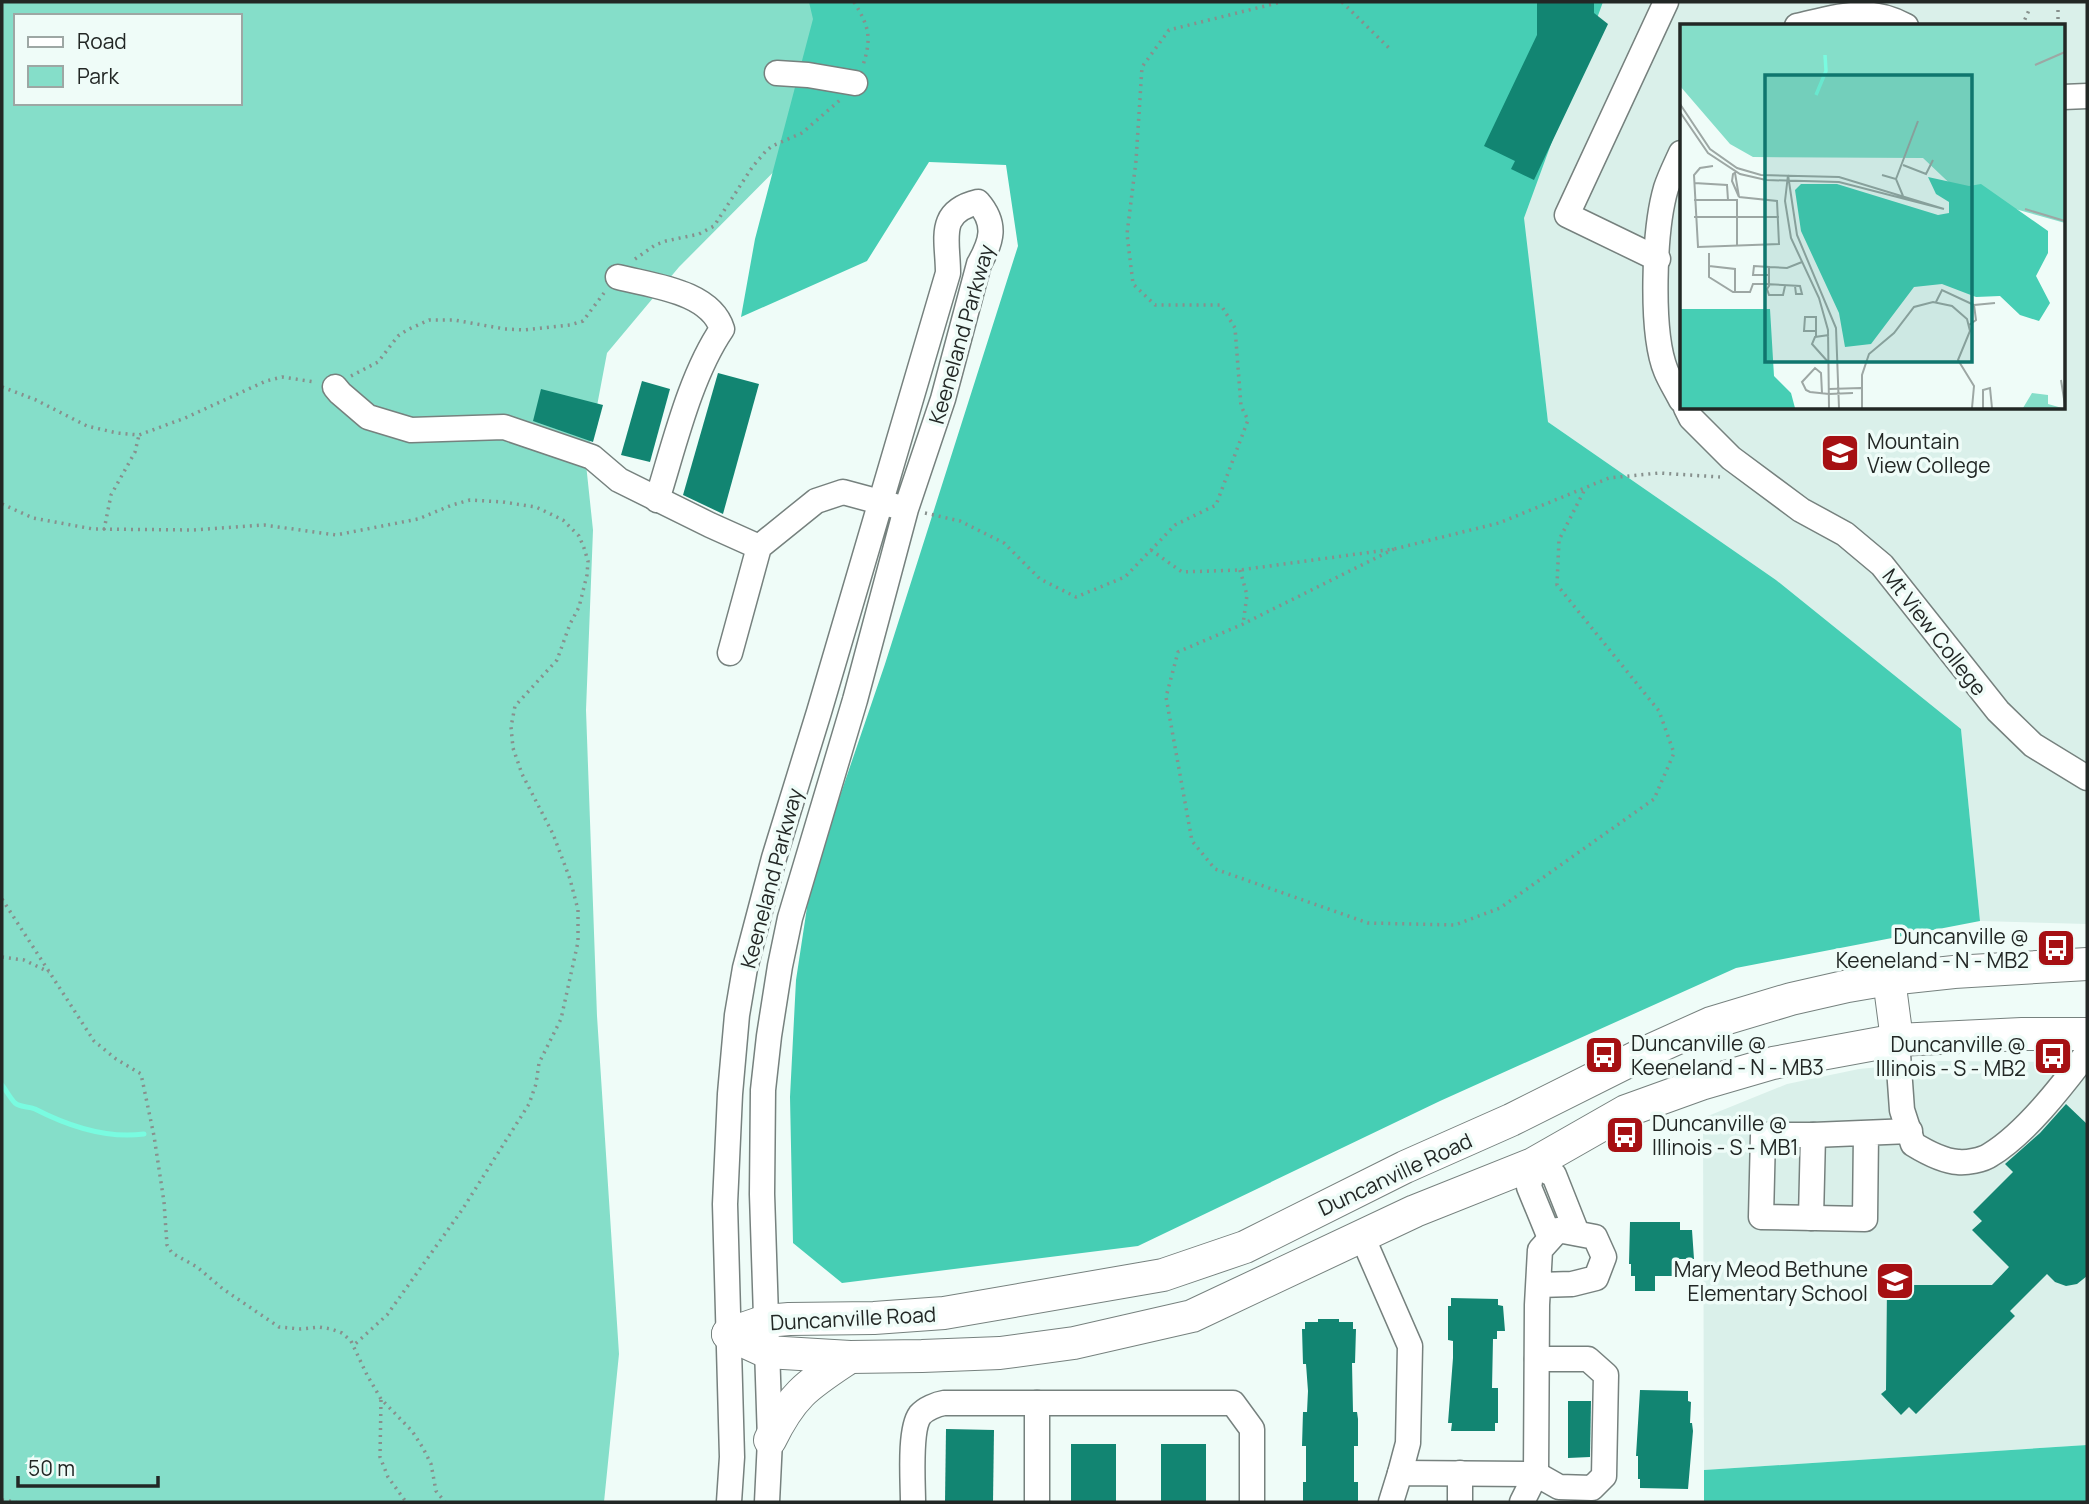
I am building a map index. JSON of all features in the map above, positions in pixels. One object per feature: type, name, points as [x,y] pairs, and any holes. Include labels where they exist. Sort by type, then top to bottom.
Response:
[{"type":"main road","name":"Duncanville Road","points":[[727,1334],[766,1321],[944,1313],[1163,1275],[1245,1247],[1405,1167],[1511,1120],[1651,1050],[1712,1023],[1791,999],[1889,979],[2087,964]]},
{"type":"main road","points":[[1889,979],[1897,1040]]},
{"type":"main road","name":"Duncanville Road","points":[[727,1334],[767,1352],[850,1357],[1000,1353],[1074,1343],[1192,1316],[1415,1211],[1532,1164],[1626,1111],[1773,1062],[1897,1040],[2087,1034]]},
{"type":"main road","points":[[1511,1120],[1532,1164]]},
{"type":"main road","points":[[1137,1280],[1151,1325]]},
{"type":"main road","points":[[769,1440],[782,1415],[797,1395],[811,1382],[850,1357]]},
{"type":"street","points":[[1658,259],[1567,215],[1666,2]]},
{"type":"street","points":[[1801,24],[1827,10],[1891,16]]},
{"type":"street","points":[[777,73],[855,83]]},
{"type":"street","points":[[2064,97],[2087,96]]},
{"type":"street","points":[[1680,155],[1667,187],[1661,213],[1656,278],[1657,329],[1665,369],[1680,398]]},
{"type":"street","name":"Keeneland Parkway","points":[[729,1502],[732,1457],[725,1204],[731,1081],[737,1015],[745,968],[774,858],[948,273],[946,229],[950,217],[963,205],[978,202],[989,216],[989,246],[979,264],[943,399],[906,509],[855,700],[790,918],[782,954],[763,1090],[762,1202],[769,1440],[767,1502]]},
{"type":"street","points":[[618,277],[679,292],[706,305],[719,319],[722,329],[712,344],[687,404],[657,500]]},
{"type":"street","points":[[335,387],[369,417],[411,430],[505,427],[592,457],[619,481],[759,547]]},
{"type":"street","name":"Mt View College","points":[[1687,410],[1691,418],[1731,458],[1801,510],[1845,534],[1882,565],[1998,711],[2033,745],[2087,778]]},
{"type":"street","points":[[730,653],[759,547],[816,501],[843,492],[906,509]]},
{"type":"street","points":[[1897,1040],[1902,1110],[1912,1137],[1929,1153],[1959,1163],[1987,1157],[2011,1139],[2061,1087],[2087,1053]]},
{"type":"street","points":[[1866,1139],[1865,1219],[1761,1217],[1763,1135],[1866,1139],[1912,1137]]},
{"type":"street","points":[[1811,1218],[1813,1135]]},
{"type":"street","points":[[1550,1238],[1529,1187],[1532,1164],[1554,1175],[1577,1233]]},
{"type":"street","points":[[725,1204],[762,1202]]},
{"type":"street","points":[[1522,1502],[1536,1474],[1537,1359],[1539,1285],[1540,1250],[1558,1230],[1595,1237],[1604,1257],[1596,1278],[1572,1284],[1539,1285]]},
{"type":"street","points":[[1362,1236],[1410,1346],[1408,1443],[1391,1502]]},
{"type":"street","points":[[1400,1472],[1536,1474],[1559,1487],[1592,1488],[1604,1476],[1606,1375],[1588,1359],[1537,1359]]},
{"type":"street","points":[[913,1502],[914,1435],[920,1415],[937,1404],[1037,1403],[1233,1403],[1252,1429],[1252,1502]]},
{"type":"street","points":[[1037,1403],[1037,1502]]},
{"type":"street","points":[[1460,1473],[1460,1502]]},
{"type":"path","points":[[2,387],[36,400],[87,426],[139,435],[185,418],[251,387],[282,377],[335,387],[378,362],[398,336],[418,324],[442,319],[524,330],[583,321],[599,298],[636,258],[655,245],[699,234],[713,226],[766,151],[802,132],[846,95],[855,83],[869,48],[866,22],[854,2]]},
{"type":"path","points":[[906,509],[960,521],[1004,543],[1040,579],[1076,597],[1125,577],[1175,525],[1216,505],[1248,420],[1241,405],[1235,328],[1221,305],[1155,305],[1133,284],[1127,234],[1136,161],[1142,67],[1169,30],[1281,2]]},
{"type":"path","points":[[1342,2],[1390,49]]},
{"type":"path","points":[[2023,24],[2028,10]]},
{"type":"path","points":[[2058,10],[2058,24]]},
{"type":"path","points":[[104,530],[111,495],[135,452],[139,435]]},
{"type":"path","points":[[1151,550],[1182,572],[1240,570],[1394,549],[1499,523],[1609,478],[1658,473],[1722,477]]},
{"type":"path","points":[[1394,549],[1243,624],[1178,652],[1166,697],[1192,841],[1214,869],[1368,923],[1455,925],[1500,908],[1654,799],[1674,753],[1660,711],[1557,585],[1559,540],[1585,489]]},
{"type":"path","points":[[2,504],[33,518],[104,530],[193,530],[264,526],[336,536],[418,519],[470,500],[536,507],[563,520],[579,536],[587,561],[587,575],[579,607],[557,660],[515,706],[511,727],[517,761],[553,834],[570,879],[578,911],[578,942],[561,1019],[539,1063],[537,1084],[529,1104],[462,1210],[387,1315],[354,1345]]},
{"type":"path","points":[[1240,570],[1248,595],[1243,624]]},
{"type":"path","points":[[2,899],[94,1041],[141,1074],[154,1136],[164,1202],[167,1245],[172,1253],[197,1267],[223,1289],[279,1327],[319,1327],[342,1333],[354,1345],[381,1399],[412,1431],[431,1464],[436,1491],[444,1502]]},
{"type":"path","points":[[2,957],[24,960],[49,972]]},
{"type":"path","points":[[381,1399],[380,1457],[388,1477],[406,1502]]},
{"type":"path","points":[[2,1500],[16,1502]]},
{"type":"shaded area","name":"Mountain View College","points":[[1603,2],[2087,2],[2087,924],[1980,921],[1961,729],[1776,580],[1548,422],[1523,218]]},
{"type":"shaded area","name":"Mary Meod Bethune Elementary School","points":[[1940,1061],[2087,1062],[2087,1445],[1704,1470],[1703,1118],[1787,1084],[1859,1069]]},
{"type":"green space","points":[[2,2],[892,2],[865,80],[679,267],[607,353],[586,464],[593,530],[586,710],[597,1016],[619,1354],[604,1502],[2,1502]]},
{"type":"green space","points":[[809,2],[1603,2],[1524,218],[1548,422],[1776,580],[1961,729],[1980,921],[1736,968],[1440,1101],[1138,1246],[842,1283],[793,1243],[790,1097],[796,980],[811,881],[885,664],[1018,246],[1006,165],[929,162],[867,261],[741,317],[755,239],[813,19]]},
{"type":"green space","points":[[2087,1445],[2087,1502],[1704,1502],[1704,1470]]},
{"type":"building","points":[[1537,2],[1594,2],[1594,13],[1608,24],[1534,180],[1511,169],[1515,161],[1484,146],[1537,35]]},
{"type":"building","points":[[718,373],[759,384],[723,514],[683,495]]},
{"type":"building","points":[[642,381],[670,389],[650,462],[621,455]]},
{"type":"building","points":[[541,389],[603,405],[593,442],[533,421]]},
{"type":"building","points":[[2066,1104],[2087,1124],[2087,1276],[2077,1284],[2066,1286],[2055,1282],[2047,1274],[2010,1311],[2015,1316],[1916,1414],[1909,1407],[1901,1415],[1881,1394],[1886,1390],[1887,1285],[1992,1285],[2009,1267],[1972,1230],[1982,1221],[1973,1212],[2013,1172],[2005,1164],[2040,1133]]},
{"type":"building","points":[[1630,1222],[1680,1222],[1680,1230],[1692,1230],[1694,1259],[1678,1259],[1678,1276],[1655,1276],[1655,1291],[1635,1291],[1635,1276],[1631,1276],[1629,1264]]},
{"type":"building","points":[[1451,1298],[1498,1299],[1498,1305],[1503,1306],[1505,1331],[1497,1331],[1497,1339],[1493,1339],[1492,1388],[1498,1388],[1498,1423],[1495,1423],[1495,1431],[1451,1431],[1452,1423],[1448,1423],[1453,1358],[1453,1341],[1448,1340],[1448,1306],[1451,1306]]},
{"type":"building","points":[[1318,1319],[1353,1322],[1353,1329],[1356,1329],[1355,1363],[1352,1363],[1353,1412],[1357,1412],[1358,1419],[1358,1446],[1354,1446],[1354,1482],[1358,1482],[1358,1502],[1303,1502],[1306,1446],[1302,1446],[1303,1412],[1307,1412],[1308,1391],[1306,1364],[1303,1364],[1302,1329],[1305,1329],[1305,1322],[1318,1322]]},
{"type":"building","points":[[1640,1390],[1688,1391],[1693,1431],[1688,1489],[1640,1488],[1636,1456]]},
{"type":"building","points":[[1568,1401],[1591,1401],[1590,1457],[1568,1458]]},
{"type":"building","points":[[946,1429],[994,1430],[993,1502],[945,1502]]},
{"type":"building","points":[[1071,1444],[1116,1444],[1116,1502],[1071,1502]]},
{"type":"building","points":[[1161,1444],[1206,1444],[1206,1502],[1161,1502]]},
{"type":"waterway","points":[[2,1085],[17,1105],[35,1109],[74,1126],[116,1135],[144,1134]]},
{"type":"place","name":"Mountain View College","points":[[1840,453]]},
{"type":"place","name":"Duncanville @ Keeneland - N - MB2","points":[[2056,948]]},
{"type":"place","name":"Duncanville @ Keeneland - N - MB3","points":[[1604,1055]]},
{"type":"place","name":"Duncanville @ Illinois - S - MB2","points":[[2053,1056]]},
{"type":"place","name":"Duncanville @ Illinois - S - MB1","points":[[1625,1135]]},
{"type":"place","name":"Mary Meod Bethune Elementary School","points":[[1895,1281]]}]
